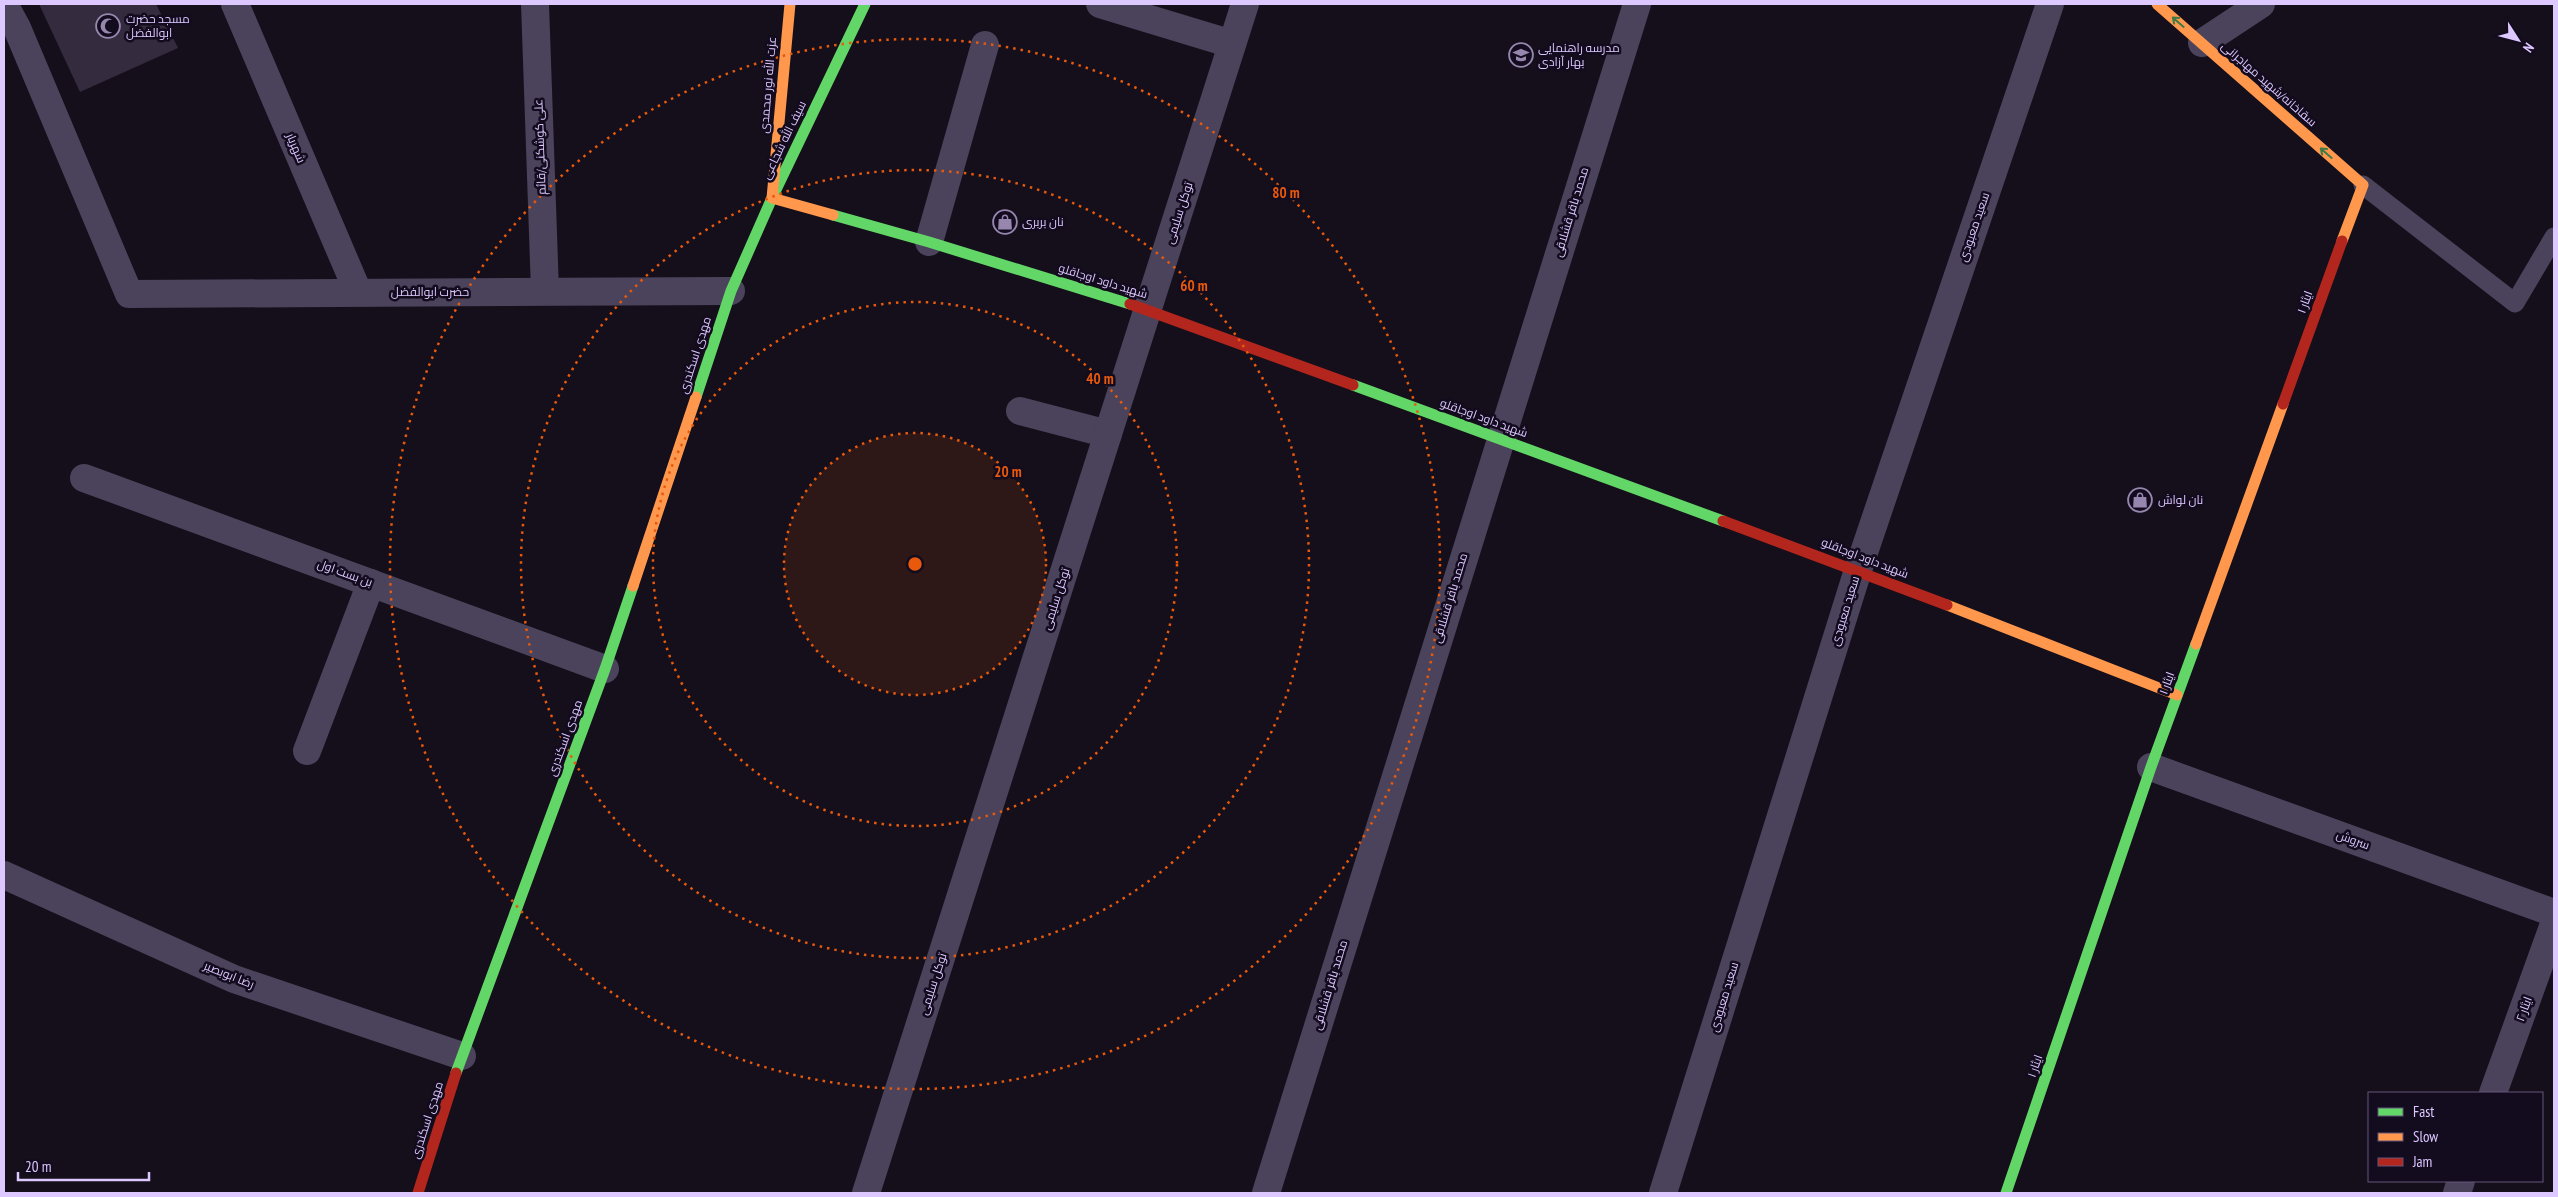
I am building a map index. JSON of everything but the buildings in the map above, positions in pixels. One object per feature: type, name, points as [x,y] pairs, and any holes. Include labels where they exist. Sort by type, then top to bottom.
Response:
[{"type":"street","points":[[4,4],[10,31]]},
{"type":"street","name":"شهریار","points":[[235,4],[358,292]]},
{"type":"street","name":"علی کوشکنی/قائم","points":[[536,4],[546,291]]},
{"type":"street","name":"عزت الله نور محمدی","points":[[772,198],[790,4]]},
{"type":"street","name":"سیف الله شجاعی","points":[[731,291],[772,198],[866,4]]},
{"type":"street","points":[[1100,4],[1232,44]]},
{"type":"street","name":"توکل سلیمی","points":[[866,1193],[1245,4]]},
{"type":"street","name":"محمد باقر قشلاقی","points":[[1266,1193],[1500,438],[1637,4]]},
{"type":"street","name":"سعید معبودی","points":[[1662,1193],[1858,570],[2050,4]]},
{"type":"street","name":"سقاخانه/شهید مهاجرانی","points":[[2157,4],[2363,185]]},
{"type":"street","points":[[2202,43],[2260,4]]},
{"type":"street","name":"حضرت ابوالفضل","points":[[10,31],[129,294],[731,291]]},
{"type":"street","points":[[929,242],[985,45]]},
{"type":"street","name":"ایثار ۱","points":[[2006,1193],[2151,767],[2363,185]]},
{"type":"street","name":"شهید داود اوجاقلو","points":[[772,198],[929,242],[1148,310],[1858,570],[2177,696]]},
{"type":"street","name":"مهدی اسکندری","points":[[418,1193],[462,1056],[605,669],[731,291]]},
{"type":"street","points":[[1020,411],[1108,434]]},
{"type":"street","name":"بن بست اول","points":[[84,478],[605,669]]},
{"type":"street","points":[[307,751],[371,583]]},
{"type":"street","name":"سروش","points":[[2151,767],[2554,913]]},
{"type":"street","name":"رضا ابوبصیر","points":[[4,876],[234,979],[462,1056]]},
{"type":"street","name":"ایثار ۲","points":[[2493,1092],[2554,924]]},
{"type":"lane","points":[[2363,185],[2515,303],[2554,237]]},
{"type":"traffic: fast","points":[[696,397],[731,291],[772,198],[865,4]]},
{"type":"traffic: fast","points":[[833,215],[929,242],[1130,304]]},
{"type":"traffic: fast","points":[[1353,385],[1723,521]]},
{"type":"traffic: fast","points":[[456,1073],[605,669],[633,586]]},
{"type":"traffic: fast","points":[[2006,1193],[2151,767],[2196,644]]},
{"type":"traffic: slow","points":[[790,4],[772,198],[833,215]]},
{"type":"traffic: slow","points":[[2157,4],[2363,185],[2342,241]]},
{"type":"traffic: slow","points":[[633,586],[696,397]]},
{"type":"traffic: slow","points":[[2196,644],[2283,404]]},
{"type":"traffic: slow","points":[[1947,605],[2177,695]]},
{"type":"traffic: jam","points":[[2283,404],[2342,241]]},
{"type":"traffic: jam","points":[[1130,304],[1353,385]]},
{"type":"traffic: jam","points":[[1723,521],[1947,605]]},
{"type":"traffic: jam","points":[[418,1193],[456,1073]]},
{"type":"place","name":"مسجد حضرت ابوالفضل","points":[[108,26]]},
{"type":"place","name":"مدرسه راهنمایی بهار آزادی","points":[[1521,55]]},
{"type":"place","name":"نان بربری","points":[[1005,222]]},
{"type":"place","name":"نان لواش","points":[[2140,500]]}]
